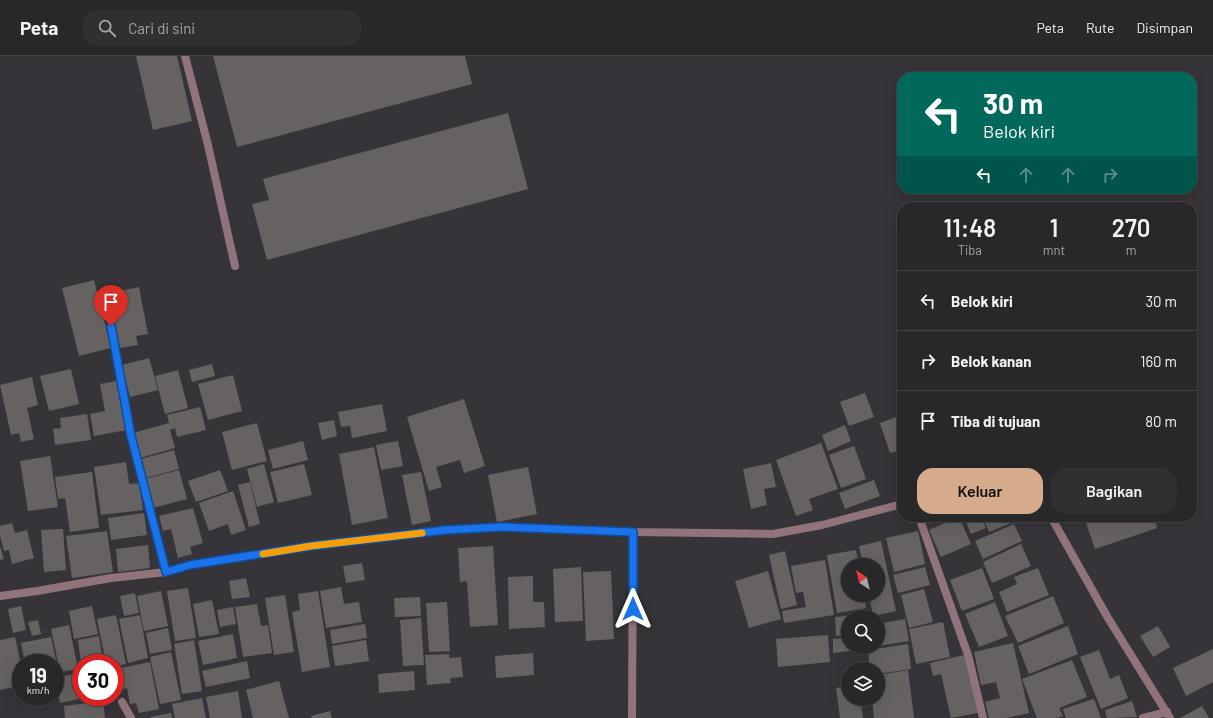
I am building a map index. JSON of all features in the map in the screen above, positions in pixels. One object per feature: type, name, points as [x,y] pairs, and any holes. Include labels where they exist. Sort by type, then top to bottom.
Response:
[{"type":"street","points":[[185,56],[208,145],[235,266]]},
{"type":"street","points":[[106,294],[131,436],[166,572]]},
{"type":"street","points":[[0,596],[111,578],[166,572],[190,565],[311,546],[445,530],[501,527],[633,532],[773,534],[822,525],[897,505]]},
{"type":"street","points":[[921,522],[968,655],[983,718]]},
{"type":"street","points":[[1054,522],[1108,618],[1169,715],[1143,718]]},
{"type":"street","points":[[632,718],[633,532]]},
{"type":"street","points":[[124,706],[131,718]]},
{"type":"building","points":[[136,56],[177,56],[192,121],[153,130]]},
{"type":"building","points":[[213,56],[465,56],[472,84],[237,147]]},
{"type":"building","points":[[508,113],[528,189],[267,260],[252,204],[269,200],[263,179]]},
{"type":"building","points":[[94,280],[111,348],[79,356],[62,288]]},
{"type":"building","points":[[139,287],[148,334],[136,336],[138,345],[120,348],[110,293]]},
{"type":"building","points":[[149,358],[158,390],[130,397],[122,365]]},
{"type":"building","points":[[212,364],[215,376],[192,382],[189,370]]},
{"type":"building","points":[[71,369],[79,404],[49,411],[40,376]]},
{"type":"building","points":[[178,370],[188,408],[165,414],[155,376]]},
{"type":"building","points":[[233,375],[242,411],[208,420],[198,384]]},
{"type":"building","points":[[32,377],[38,405],[27,408],[34,439],[21,442],[19,433],[11,435],[0,385]]},
{"type":"building","points":[[117,381],[127,430],[94,436],[90,414],[105,411],[100,384]]},
{"type":"building","points":[[865,393],[874,417],[849,426],[840,402]]},
{"type":"building","points":[[464,399],[485,466],[464,473],[460,460],[436,467],[442,487],[429,491],[407,417]]},
{"type":"building","points":[[382,404],[387,431],[352,438],[350,426],[341,427],[338,412]]},
{"type":"building","points":[[200,407],[206,430],[177,437],[175,428],[170,430],[175,448],[140,458],[133,433],[169,423],[167,415]]},
{"type":"building","points":[[87,414],[91,440],[55,445],[53,429],[61,428],[60,418]]},
{"type":"building","points":[[897,417],[897,451],[890,453],[880,423]]},
{"type":"building","points":[[334,420],[337,436],[322,440],[318,423]]},
{"type":"building","points":[[257,423],[267,461],[232,470],[222,432]]},
{"type":"building","points":[[845,425],[851,441],[828,451],[822,435]]},
{"type":"building","points":[[303,441],[308,460],[273,469],[268,450]]},
{"type":"building","points":[[398,441],[403,466],[381,470],[376,445]]},
{"type":"building","points":[[821,443],[838,489],[809,499],[813,510],[796,516],[776,460]]},
{"type":"building","points":[[854,446],[866,479],[841,488],[829,455]]},
{"type":"building","points":[[374,447],[388,518],[352,525],[339,454]]},
{"type":"building","points":[[174,450],[179,469],[146,478],[141,459]]},
{"type":"building","points":[[50,456],[58,507],[28,511],[20,461]]},
{"type":"building","points":[[126,462],[129,484],[139,483],[143,510],[101,515],[94,467]]},
{"type":"building","points":[[771,463],[776,487],[764,489],[767,505],[751,509],[743,469]]},
{"type":"building","points":[[264,464],[274,502],[257,507],[247,469]]},
{"type":"building","points":[[304,464],[312,495],[278,503],[270,472]]},
{"type":"building","points":[[528,467],[537,514],[497,522],[488,475]]},
{"type":"building","points":[[179,470],[187,499],[153,508],[145,479]]},
{"type":"building","points":[[220,470],[228,491],[196,502],[188,481]]},
{"type":"building","points":[[92,472],[99,528],[70,532],[65,498],[58,499],[55,477]]},
{"type":"building","points":[[421,472],[431,521],[412,525],[402,475]]},
{"type":"building","points":[[874,480],[880,496],[845,509],[839,493]]},
{"type":"building","points":[[250,482],[260,524],[249,527],[238,485]]},
{"type":"building","points":[[233,491],[246,530],[231,535],[228,524],[209,531],[199,503]]},
{"type":"building","points":[[193,508],[203,543],[190,547],[192,554],[178,558],[171,529],[163,531],[159,516]]},
{"type":"building","points":[[144,513],[147,535],[111,540],[108,518]]},
{"type":"building","points":[[947,522],[961,522],[971,544],[941,557],[929,530]]},
{"type":"building","points":[[966,522],[983,522],[986,528],[971,534]]},
{"type":"building","points":[[985,522],[1011,522],[1011,523],[989,532]]},
{"type":"building","points":[[1086,522],[1155,522],[1157,528],[1095,549]]},
{"type":"building","points":[[12,523],[15,533],[27,530],[34,558],[12,564],[9,550],[4,551],[0,536],[0,526]]},
{"type":"building","points":[[1014,524],[1022,541],[983,559],[975,541]]},
{"type":"building","points":[[63,529],[66,570],[44,572],[41,530]]},
{"type":"building","points":[[107,531],[113,572],[72,578],[66,536]]},
{"type":"building","points":[[918,531],[925,564],[894,572],[886,538]]},
{"type":"building","points":[[881,541],[885,558],[862,558],[859,546]]},
{"type":"building","points":[[1021,544],[1031,566],[992,583],[983,562]]},
{"type":"building","points":[[148,545],[150,568],[118,572],[116,549]]},
{"type":"building","points":[[0,546],[4,559],[0,560]]},
{"type":"building","points":[[493,546],[498,625],[470,627],[467,581],[460,582],[458,548]]},
{"type":"building","points":[[856,550],[858,558],[841,558],[841,602],[865,602],[866,608],[841,610],[841,612],[837,613],[827,555]]},
{"type":"building","points":[[785,551],[797,605],[781,609],[769,555]]},
{"type":"building","points":[[825,560],[834,615],[784,623],[782,611],[806,607],[803,592],[796,593],[791,566]]},
{"type":"building","points":[[885,560],[896,611],[885,613],[885,610],[872,610],[870,602],[885,602]]},
{"type":"building","points":[[362,563],[365,580],[346,583],[343,566]]},
{"type":"building","points":[[581,567],[583,621],[555,622],[553,569]]},
{"type":"building","points":[[925,567],[930,585],[898,593],[893,575]]},
{"type":"building","points":[[982,568],[994,599],[962,611],[950,580]]},
{"type":"building","points":[[1038,568],[1049,595],[1007,612],[999,592],[1017,584],[1014,577]]},
{"type":"building","points":[[611,571],[614,639],[586,641],[583,572]]},
{"type":"building","points":[[768,571],[781,619],[749,628],[735,581]]},
{"type":"building","points":[[533,576],[533,602],[544,602],[545,627],[509,629],[508,577]]},
{"type":"building","points":[[246,578],[250,597],[232,599],[229,581]]},
{"type":"building","points":[[341,587],[344,604],[359,602],[362,622],[326,628],[320,591]]},
{"type":"building","points":[[188,588],[196,638],[175,641],[167,591]]},
{"type":"building","points":[[924,589],[933,622],[909,628],[901,595]]},
{"type":"building","points":[[161,591],[168,626],[144,631],[137,596]]},
{"type":"building","points":[[318,591],[330,667],[302,672],[292,612],[300,610],[298,594]]},
{"type":"building","points":[[135,593],[139,613],[124,616],[120,596]]},
{"type":"building","points":[[285,595],[294,652],[274,655],[265,598]]},
{"type":"building","points":[[1053,596],[1064,623],[1018,643],[1005,616]]},
{"type":"building","points":[[420,597],[421,616],[395,617],[394,598]]},
{"type":"building","points":[[212,600],[219,634],[199,637],[193,604]]},
{"type":"building","points":[[447,602],[450,651],[429,652],[426,603]]},
{"type":"building","points":[[995,602],[1008,636],[979,647],[965,614]]},
{"type":"building","points":[[257,604],[261,626],[268,625],[272,653],[243,657],[235,607]]},
{"type":"building","points":[[21,606],[26,630],[13,633],[8,609]]},
{"type":"building","points":[[92,606],[98,634],[74,639],[69,611]]},
{"type":"building","points":[[233,607],[236,624],[220,627],[217,610]]},
{"type":"building","points":[[116,615],[124,654],[104,654],[97,619]]},
{"type":"building","points":[[140,615],[148,658],[128,663],[119,619]]},
{"type":"building","points":[[835,617],[841,617],[841,636],[836,636]]},
{"type":"building","points":[[421,618],[424,665],[403,666],[400,620]]},
{"type":"building","points":[[905,619],[909,641],[885,645],[885,623]]},
{"type":"building","points":[[38,620],[41,634],[32,636],[28,622]]},
{"type":"building","points":[[943,622],[950,657],[916,664],[909,629]]},
{"type":"building","points":[[365,624],[367,638],[332,644],[330,630]]},
{"type":"building","points":[[69,625],[75,654],[72,654],[72,670],[64,671],[64,654],[56,654],[51,629]]},
{"type":"building","points":[[1068,626],[1078,654],[1029,674],[1018,646]]},
{"type":"building","points":[[1158,626],[1170,647],[1153,657],[1140,636]]},
{"type":"building","points":[[168,628],[172,650],[150,654],[146,633]]},
{"type":"building","points":[[233,634],[237,658],[203,665],[198,641]]},
{"type":"building","points":[[828,635],[830,662],[778,667],[776,639]]},
{"type":"building","points":[[99,636],[102,654],[80,654],[78,640]]},
{"type":"building","points":[[15,637],[19,654],[12,654],[12,687],[0,690],[0,640]]},
{"type":"building","points":[[51,637],[55,654],[23,654],[21,643]]},
{"type":"building","points":[[841,638],[841,652],[833,653],[833,639]]},
{"type":"building","points":[[194,640],[202,691],[182,694],[174,644]]},
{"type":"building","points":[[366,640],[369,661],[335,666],[332,646]]},
{"type":"building","points":[[1013,643],[1029,713],[1006,718],[989,718],[985,702],[1000,698],[996,682],[981,685],[974,652]]},
{"type":"building","points":[[908,644],[911,669],[885,673],[885,662],[869,662],[868,654],[885,654],[885,647]]},
{"type":"building","points":[[1213,649],[1213,682],[1186,696],[1173,668]]},
{"type":"building","points":[[1099,650],[1110,679],[1119,675],[1128,698],[1101,709],[1080,657]]},
{"type":"building","points":[[171,652],[181,700],[160,704],[150,657]]},
{"type":"building","points":[[533,653],[534,675],[496,678],[495,656]]},
{"type":"building","points":[[124,654],[126,664],[124,664]]},
{"type":"building","points":[[449,654],[449,658],[461,657],[463,677],[450,678],[451,683],[427,685],[425,655]]},
{"type":"building","points":[[964,655],[978,713],[951,718],[941,674],[933,676],[930,663]]},
{"type":"building","points":[[1072,660],[1087,697],[1059,708],[1063,716],[1057,718],[1037,718],[1022,679]]},
{"type":"building","points":[[247,661],[250,678],[206,687],[202,671]]},
{"type":"building","points":[[150,662],[159,709],[139,713],[136,703],[130,704],[127,688],[124,689],[124,667]]},
{"type":"building","points":[[908,670],[914,718],[874,718],[873,706],[885,706],[885,674]]},
{"type":"building","points":[[414,671],[415,690],[379,693],[378,674]]},
{"type":"building","points":[[72,674],[72,700],[64,702],[64,676]]},
{"type":"building","points":[[279,681],[289,718],[253,718],[246,690]]},
{"type":"building","points":[[841,687],[841,706],[861,706],[863,718],[840,718],[836,688]]},
{"type":"building","points":[[238,691],[242,718],[210,718],[206,697]]},
{"type":"building","points":[[202,698],[206,718],[175,718],[172,704]]},
{"type":"building","points":[[1094,699],[1101,718],[1066,718],[1063,709]]},
{"type":"building","points":[[1132,701],[1137,717],[1107,718],[1105,710]]},
{"type":"building","points":[[64,706],[104,706],[105,718],[65,718]]},
{"type":"building","points":[[1202,706],[1209,718],[1180,718]]},
{"type":"building","points":[[330,711],[332,718],[312,718],[311,716]]},
{"type":"building","points":[[171,713],[172,718],[150,717]]},
{"type":"slow traffic","points":[[263,554],[311,546],[422,533]]},
{"type":"route","points":[[111,326],[131,436],[166,572],[190,565],[311,546],[445,530],[501,527],[633,532],[633,609]]}]
